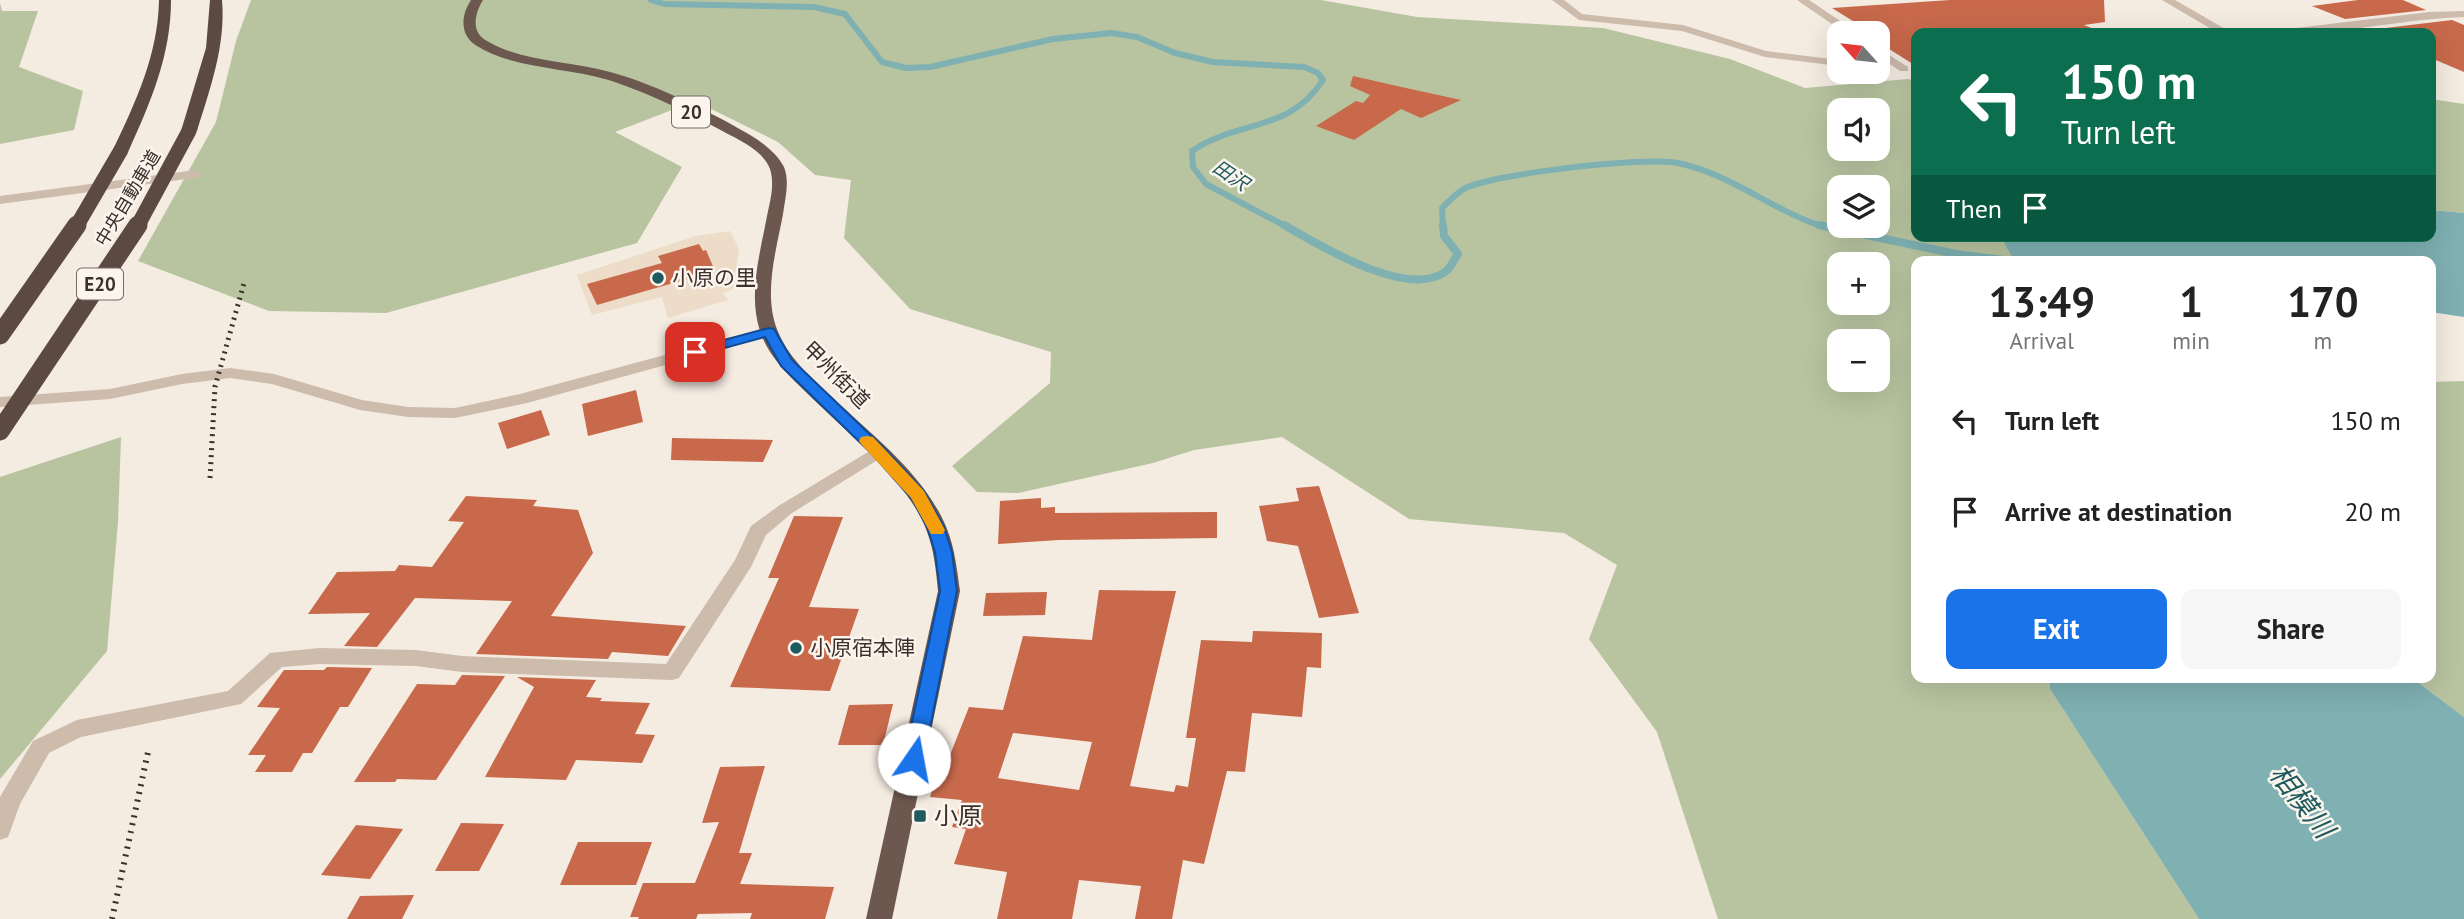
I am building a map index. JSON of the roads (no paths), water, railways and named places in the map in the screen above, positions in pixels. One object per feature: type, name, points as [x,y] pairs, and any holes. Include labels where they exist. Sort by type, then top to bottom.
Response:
[{"type":"highway","name":"中央自動車道","points":[[0,335],[74,230],[121,150],[153,79],[166,19],[165,0]]},
{"type":"highway","name":"中央自動車道","points":[[0,431],[142,219],[189,131],[203,89],[212,47],[216,0]]},
{"type":"highway","name":"甲州街道","points":[[477,0],[470,11],[469,25],[474,37],[482,44],[515,56],[607,75],[628,82],[730,128],[764,150],[777,168],[780,186],[764,276],[763,299],[769,332],[786,363],[878,452],[918,495],[936,527],[943,552],[948,591],[879,919]]},
{"type":"street","points":[[1557,0],[1579,17],[1684,28],[1765,54],[1827,62]]},
{"type":"street","points":[[1802,0],[1834,21]]},
{"type":"street","points":[[2167,0],[2217,28]]},
{"type":"street","points":[[2321,28],[2429,15],[2464,14]]},
{"type":"street","points":[[1890,59],[1904,69],[1890,68]]},
{"type":"street","points":[[0,200],[196,174]]},
{"type":"street","points":[[0,402],[110,394],[182,379],[230,373],[274,379],[360,405],[408,412],[454,413],[521,399],[769,332]]},
{"type":"street","points":[[0,830],[9,802],[41,747],[77,729],[234,698],[277,659],[319,656],[416,658],[462,664],[672,673],[744,562],[758,531],[786,509],[878,452]]},
{"type":"water","points":[[2436,210],[2464,213],[2464,317],[2436,313],[2436,256],[2011,256],[2003,242],[2436,242]]},
{"type":"water","name":"相模川","points":[[2050,683],[2419,683],[2464,717],[2464,919],[2199,919],[2050,689]]},
{"type":"waterway","name":"田沢","points":[[651,0],[664,4],[814,7],[845,14],[882,62],[906,68],[930,67],[1053,39],[1111,33],[1137,37],[1175,53],[1213,62],[1304,67],[1318,73],[1323,80],[1310,97],[1295,109],[1210,141],[1192,151],[1193,167],[1206,184],[1287,227]]},
{"type":"waterway","name":"田沢","points":[[1443,227],[1442,208],[1462,190],[1477,184],[1568,168],[1661,161],[1678,163],[1716,175],[1787,212],[1824,227]]},
{"type":"waterway","name":"田沢","points":[[1284,225],[1340,256],[1386,274],[1408,279],[1428,279],[1445,272],[1451,266],[1458,254],[1444,236],[1443,225]]},
{"type":"waterway","name":"田沢","points":[[1819,225],[1972,256]]},
{"type":"railway","points":[[210,478],[215,387],[244,283]]},
{"type":"railway","points":[[112,919],[148,752]]},
{"type":"place","name":"小原の里","points":[[658,278]]},
{"type":"place","name":"小原宿本陣","points":[[796,648]]},
{"type":"place","name":"小原","points":[[920,816]]}]
